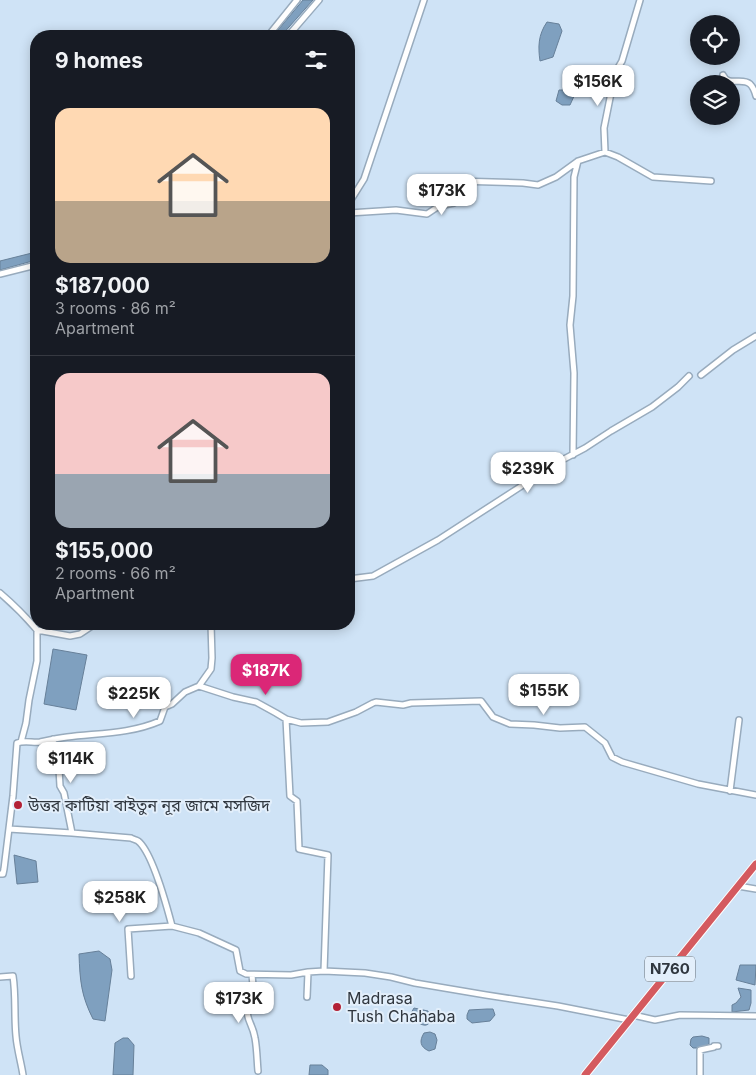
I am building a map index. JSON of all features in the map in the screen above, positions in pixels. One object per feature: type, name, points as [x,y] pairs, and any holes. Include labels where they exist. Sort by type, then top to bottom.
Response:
[{"type":"highway","name":"N760","points":[[585,1075],[756,864]]},
{"type":"street","points":[[273,30],[297,0]]},
{"type":"street","points":[[293,30],[319,0]]},
{"type":"street","points":[[355,193],[364,179],[424,0]]},
{"type":"street","points":[[605,152],[604,128],[615,73],[622,61],[640,0]]},
{"type":"street","points":[[740,81],[749,83],[756,96]]},
{"type":"street","points":[[355,213],[396,210],[427,214],[438,206],[454,203],[459,190],[456,181],[538,185],[556,177],[578,161],[605,152],[618,157],[653,177],[711,181]]},
{"type":"street","points":[[573,455],[574,373],[570,325],[573,296],[574,178],[578,161]]},
{"type":"street","points":[[0,274],[30,266]]},
{"type":"street","points":[[701,375],[733,350],[756,336]]},
{"type":"street","points":[[355,579],[373,576],[438,540],[545,469],[573,455],[652,407],[690,376]]},
{"type":"street","points":[[0,594],[30,622]]},
{"type":"street","points":[[21,742],[37,661],[36,630],[70,636],[80,634],[86,630]]},
{"type":"street","points":[[0,874],[2,874],[4,869],[14,796],[17,743],[118,732],[146,727],[160,722],[165,707],[172,704],[185,692],[199,686],[211,669],[211,630]]},
{"type":"street","points":[[199,686],[256,702],[286,719],[301,723],[328,722],[356,712],[376,702],[403,705],[411,703],[481,701],[493,717],[510,724],[534,724],[560,728],[585,727],[605,743],[612,757],[622,762],[698,784],[756,795]]},
{"type":"street","points":[[286,719],[290,796],[296,801],[299,850],[328,855],[324,971]]},
{"type":"street","points":[[730,791],[739,720]]},
{"type":"street","points":[[53,739],[59,769],[60,786],[64,793],[72,833]]},
{"type":"street","points":[[9,830],[72,833],[138,840],[152,864],[172,926]]},
{"type":"street","points":[[738,886],[756,889]]},
{"type":"street","points":[[131,976],[128,929],[172,926],[199,933],[236,950],[240,972],[252,975],[276,976],[324,971],[365,973],[415,983],[655,1020],[680,1015],[756,1016]]},
{"type":"street","points":[[307,997],[308,972]]},
{"type":"street","points":[[252,975],[254,996],[249,1004],[247,1018],[254,1032],[257,1046],[258,1071]]},
{"type":"street","points":[[0,977],[13,976],[16,1038],[23,1075]]},
{"type":"street","points":[[700,1075],[700,1050],[718,1046]]},
{"type":"water","points":[[303,0],[313,0],[286,30],[278,30]]},
{"type":"water","points":[[547,22],[559,24],[562,31],[553,57],[540,61],[539,41]]},
{"type":"water","points":[[559,90],[571,90],[575,94],[570,105],[562,105],[556,101]]},
{"type":"water","points":[[30,254],[30,262],[0,270],[0,261]]},
{"type":"water","points":[[53,649],[87,655],[76,710],[44,704]]},
{"type":"water","points":[[14,855],[36,861],[38,882],[17,884]]},
{"type":"water","points":[[99,951],[110,959],[112,970],[105,1021],[93,1019],[82,988],[80,972],[79,954]]},
{"type":"water","points":[[740,965],[756,965],[755,985],[736,980]]},
{"type":"water","points":[[738,988],[751,990],[751,1003],[749,1010],[732,1012],[732,1005],[741,997]]},
{"type":"water","points":[[414,1008],[428,1011],[430,1021],[428,1024],[422,1025],[414,1019],[411,1013]]},
{"type":"water","points":[[493,1009],[495,1015],[490,1021],[472,1023],[467,1019],[469,1010]]},
{"type":"water","points":[[430,1032],[435,1034],[437,1040],[435,1049],[429,1051],[422,1046],[421,1039],[424,1033]]},
{"type":"water","points":[[702,1036],[709,1038],[709,1044],[701,1048],[693,1048],[690,1045],[693,1037]]},
{"type":"water","points":[[123,1038],[128,1038],[134,1045],[133,1075],[113,1075],[115,1043]]},
{"type":"water","points":[[310,1065],[322,1065],[328,1070],[328,1075],[309,1075]]},
{"type":"place","name":"উত্তর কাটিয়া বাইতুন নূর জামে মসজিদ","points":[[18,805]]},
{"type":"place","name":"Madrasa Tush Chahaba","points":[[337,1007]]}]
